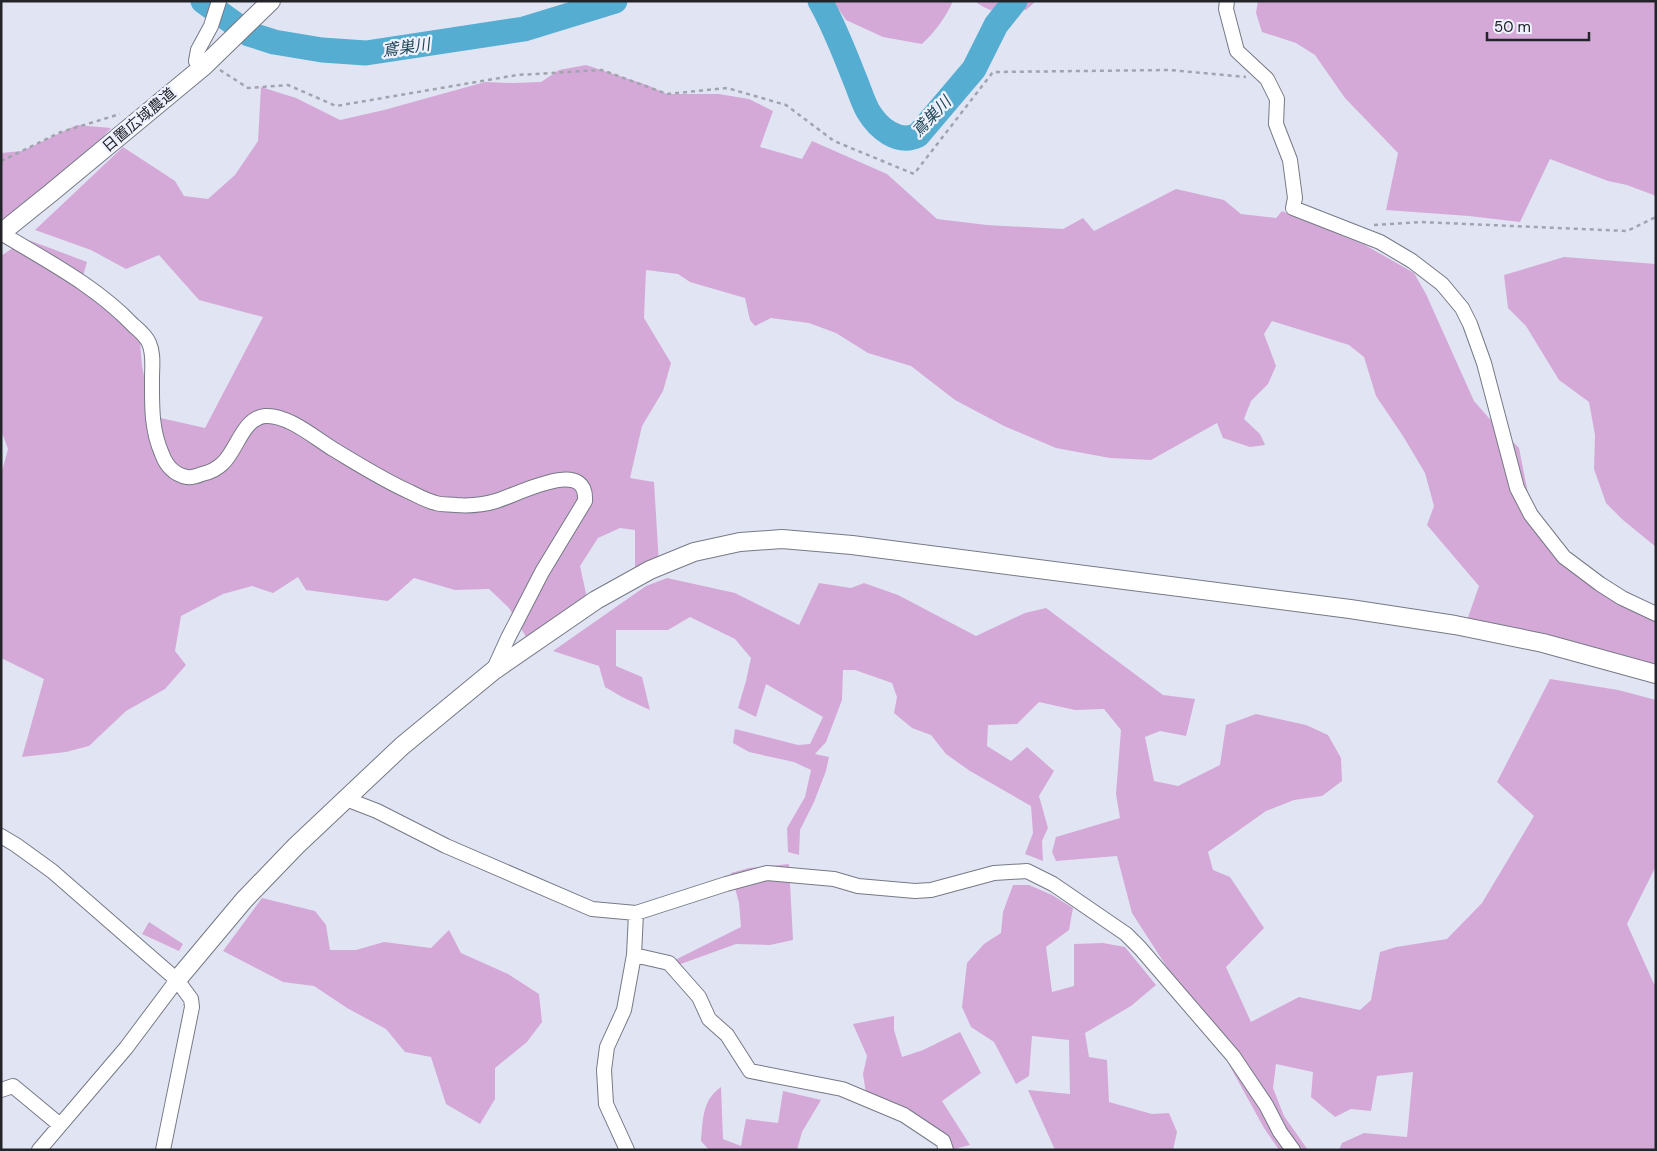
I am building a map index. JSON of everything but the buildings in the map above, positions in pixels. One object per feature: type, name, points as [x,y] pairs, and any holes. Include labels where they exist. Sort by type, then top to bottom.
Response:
[{"type":"street","points":[[210,67],[196,61],[198,50],[211,26],[219,1]]},
{"type":"street","name":"日置広域農道","points":[[1,233],[210,67],[234,37],[271,1]]},
{"type":"street","points":[[1228,1],[1226,8],[1237,51],[1267,79],[1276,99],[1276,124],[1290,160],[1295,198],[1293,208],[1380,242],[1412,261],[1442,284],[1462,308],[1470,324],[1484,363],[1518,488],[1531,515],[1564,557],[1622,598],[1656,614]]},
{"type":"street","points":[[1,233],[101,296],[122,313],[148,340],[152,352],[152,422],[157,443],[166,464],[176,474],[192,477],[213,471],[230,456],[245,430],[254,420],[263,416],[275,417],[290,422],[400,488],[437,503],[461,506],[478,505],[502,499],[554,480],[580,482],[586,491],[585,501],[542,572],[508,638],[494,671]]},
{"type":"street","points":[[39,1150],[126,1048],[178,980],[244,900],[402,746],[494,671],[596,600],[650,570],[694,552],[740,542],[782,539],[852,545],[1350,609],[1543,643],[1656,674]]},
{"type":"street","points":[[346,799],[377,811],[446,846],[592,909],[636,913],[767,873],[834,879],[858,886],[915,891],[931,890],[994,873],[1027,872],[1054,884],[1126,934],[1140,948],[1233,1056],[1293,1150]]},
{"type":"street","points":[[1,836],[52,871],[178,980],[190,996],[192,1007],[163,1150]]},
{"type":"street","points":[[627,1150],[606,1104],[604,1070],[607,1047],[624,1010],[634,955],[636,913]]},
{"type":"street","points":[[634,955],[669,963],[699,996],[709,1019],[727,1035],[750,1071],[842,1090],[904,1115],[943,1141],[946,1150]]},
{"type":"street","points":[[1,1090],[13,1086],[60,1125]]},
{"type":"path","points":[[210,67],[248,88],[288,85],[336,106],[517,75],[602,70],[667,94],[727,88],[786,105],[834,141],[914,174],[993,72],[1170,70],[1267,79]]},
{"type":"path","points":[[1,161],[62,132],[128,112]]},
{"type":"path","points":[[1367,225],[1421,222],[1627,231],[1656,217]]},
{"type":"shaded area","points":[[833,1],[953,1],[940,24],[922,44],[883,37],[846,20]]},
{"type":"shaded area","points":[[975,1],[1036,1],[1026,10],[999,12],[981,6]]},
{"type":"shaded area","points":[[1258,1],[1656,1],[1656,196],[1627,185],[1608,181],[1550,159],[1520,222],[1386,210],[1398,153],[1345,98],[1315,55],[1296,43],[1262,32],[1256,13]]},
{"type":"shaded area","points":[[586,65],[647,85],[667,94],[719,94],[749,99],[773,111],[760,147],[802,159],[812,141],[887,174],[937,219],[987,225],[1063,229],[1083,218],[1094,231],[1176,189],[1224,200],[1241,214],[1276,218],[1282,211],[1365,245],[1414,273],[1426,294],[1474,401],[1519,448],[1535,529],[1574,573],[1656,613],[1656,680],[1465,626],[1479,586],[1427,525],[1434,506],[1425,473],[1376,396],[1364,357],[1349,345],[1272,321],[1264,334],[1276,366],[1268,384],[1251,401],[1244,419],[1260,434],[1265,445],[1250,447],[1223,438],[1217,423],[1151,460],[1110,458],[1056,448],[1004,426],[955,400],[911,366],[868,353],[836,333],[809,323],[771,318],[755,326],[750,320],[745,298],[690,282],[678,274],[646,270],[644,318],[671,363],[663,391],[642,426],[630,478],[654,482],[659,564],[635,570],[635,530],[620,528],[598,538],[580,566],[587,598],[529,642],[509,608],[489,589],[455,590],[414,578],[388,601],[306,590],[298,577],[273,593],[252,586],[223,594],[181,616],[175,651],[186,665],[165,689],[126,711],[89,746],[66,752],[22,757],[44,679],[1,658],[1,475],[8,449],[1,430],[1,256],[26,239],[87,262],[80,286],[138,318],[142,366],[152,416],[205,428],[263,317],[199,300],[159,255],[126,269],[91,250],[35,230],[123,147],[175,181],[184,196],[208,199],[235,175],[258,141],[261,87],[296,98],[340,120],[485,82],[541,82],[559,70]]},
{"type":"shaded area","points":[[77,125],[111,128],[21,227],[1,240],[1,153],[22,151]]},
{"type":"shaded area","points":[[1564,257],[1656,264],[1656,547],[1623,520],[1606,503],[1594,469],[1595,435],[1589,402],[1559,380],[1526,326],[1508,308],[1504,275]]},
{"type":"shaded area","points":[[667,578],[735,593],[799,625],[819,583],[851,588],[864,583],[898,595],[976,636],[1025,613],[1046,608],[1163,695],[1195,699],[1186,736],[1160,731],[1145,737],[1154,781],[1178,786],[1220,765],[1226,725],[1256,714],[1306,725],[1328,735],[1341,758],[1342,781],[1322,796],[1294,800],[1266,811],[1208,852],[1213,870],[1230,877],[1264,928],[1226,967],[1251,1022],[1299,997],[1360,1010],[1371,1000],[1380,952],[1396,947],[1447,939],[1482,903],[1534,816],[1497,782],[1550,679],[1618,690],[1656,700],[1656,866],[1627,924],[1654,984],[1656,982],[1656,1150],[1339,1150],[1342,1143],[1364,1133],[1407,1137],[1413,1072],[1377,1076],[1371,1111],[1351,1109],[1335,1117],[1311,1097],[1313,1072],[1276,1064],[1273,1088],[1284,1116],[1308,1150],[1279,1150],[1264,1128],[1226,1059],[1132,913],[1117,856],[1056,861],[1052,852],[1056,837],[1120,818],[1116,794],[1121,730],[1104,709],[1075,710],[1039,702],[1017,724],[988,725],[987,746],[1011,761],[1027,747],[1054,771],[1039,796],[1048,828],[1042,841],[1043,861],[1025,854],[1033,833],[1031,806],[970,771],[946,754],[931,735],[912,728],[894,713],[897,697],[892,683],[855,670],[843,670],[842,700],[826,742],[815,754],[829,757],[826,771],[814,802],[800,830],[799,855],[788,852],[787,828],[805,797],[811,770],[794,762],[749,752],[733,743],[735,729],[798,745],[810,744],[823,717],[766,684],[756,717],[738,708],[751,658],[735,639],[690,617],[668,630],[616,630],[616,666],[642,677],[650,710],[605,687],[599,666],[553,651],[646,586]]},
{"type":"shaded area","points":[[789,864],[793,940],[770,945],[736,944],[678,965],[669,963],[741,927],[739,903],[731,873],[749,868]]},
{"type":"shaded area","points":[[1013,885],[1029,885],[1052,895],[1073,908],[1069,930],[1046,947],[1052,992],[1074,986],[1074,944],[1103,943],[1125,947],[1156,985],[1131,1006],[1085,1033],[1089,1057],[1107,1060],[1109,1102],[1152,1114],[1169,1113],[1177,1132],[1173,1150],[1055,1150],[1028,1090],[1070,1094],[1069,1040],[1032,1036],[1029,1076],[1016,1084],[994,1042],[971,1027],[962,1007],[967,963],[984,944],[1001,933],[1003,912]]},
{"type":"shaded area","points":[[262,898],[315,911],[326,925],[330,950],[356,950],[384,942],[431,948],[449,930],[461,953],[508,974],[539,994],[542,1022],[527,1042],[495,1068],[495,1099],[480,1124],[446,1104],[431,1057],[405,1052],[386,1029],[347,1008],[314,986],[283,982],[223,951]]},
{"type":"shaded area","points":[[149,922],[183,944],[179,951],[142,934]]},
{"type":"shaded area","points":[[894,1016],[894,1030],[902,1057],[923,1050],[960,1032],[981,1073],[942,1101],[970,1145],[950,1150],[866,1094],[863,1074],[867,1056],[853,1024]]},
{"type":"shaded area","points":[[721,1087],[723,1139],[741,1146],[746,1119],[778,1123],[783,1091],[821,1100],[802,1132],[797,1150],[709,1150],[701,1141],[703,1118],[710,1098]]},
{"type":"waterway","name":"鳶巣川","points":[[203,1],[249,34],[274,42],[322,50],[366,53],[524,29],[615,1]]},
{"type":"waterway","name":"鳶巣川","points":[[820,1],[844,51],[868,111],[883,129],[903,138],[911,138],[918,135],[974,69],[996,25],[1015,1]]}]
